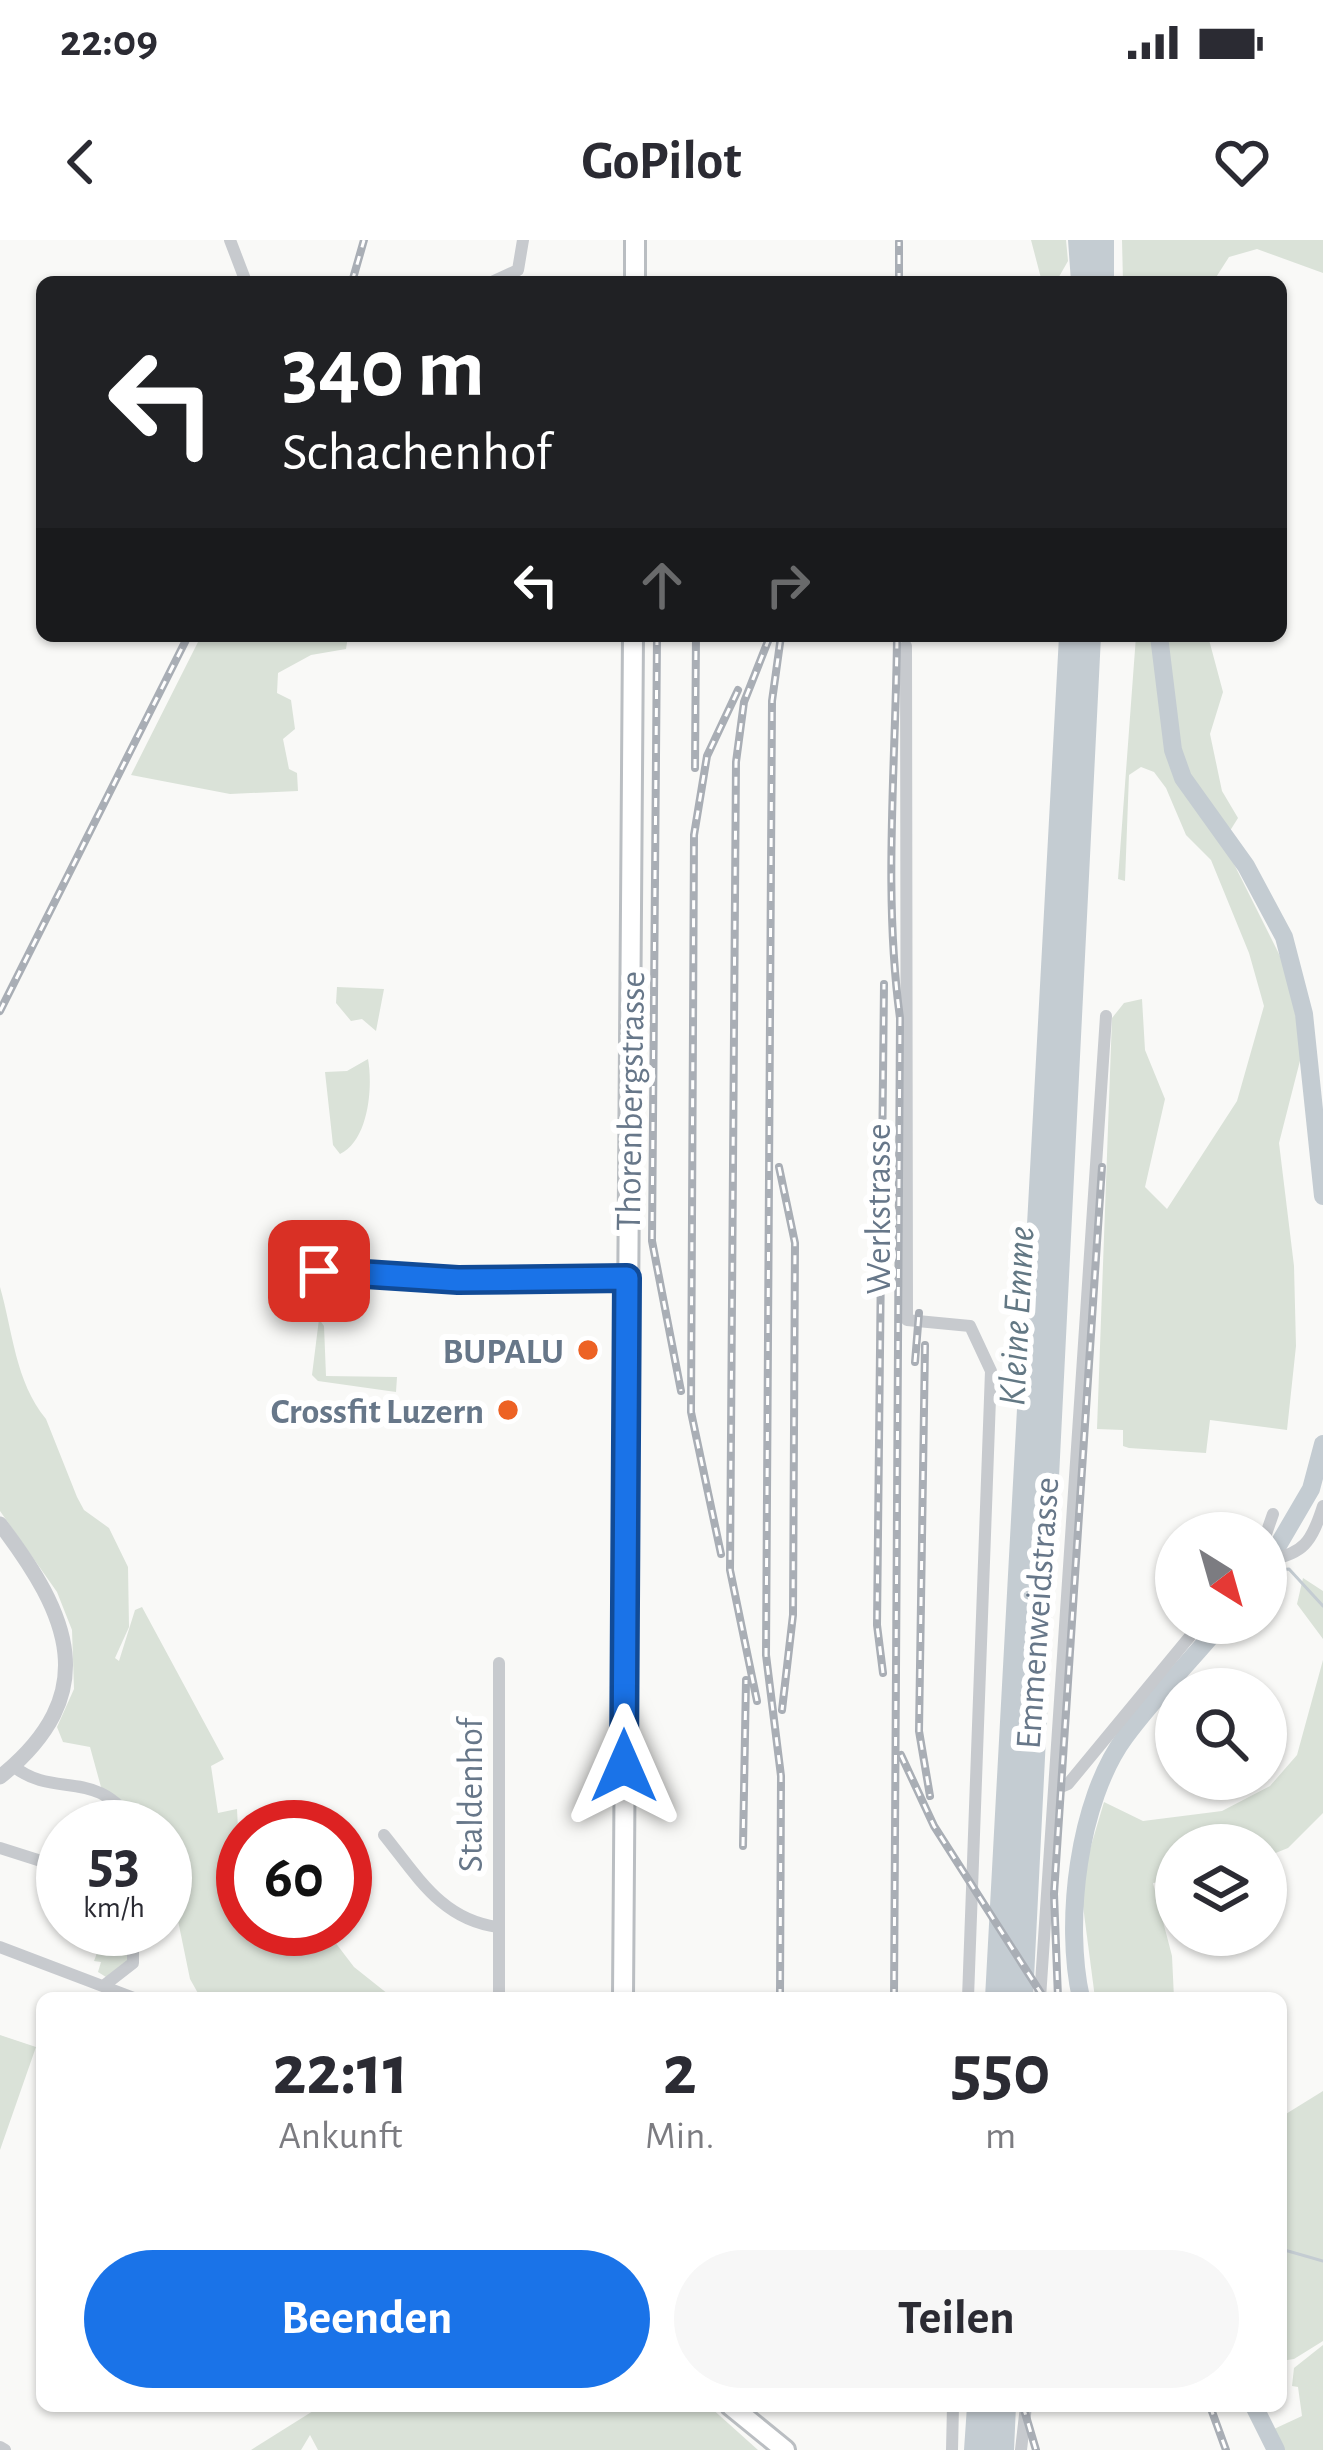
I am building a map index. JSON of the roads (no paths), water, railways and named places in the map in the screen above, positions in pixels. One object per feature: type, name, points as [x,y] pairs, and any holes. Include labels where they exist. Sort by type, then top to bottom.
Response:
[{"type":"main road","points":[[634,276],[635,240]]},
{"type":"main road","name":"Thorenbergstrasse","points":[[623,1992],[633,642]]},
{"type":"main road","points":[[738,2412],[785,2450]]},
{"type":"street","points":[[230,240],[244,276]]},
{"type":"street","points":[[505,276],[518,270],[523,240]]},
{"type":"street","name":"Werkstrasse","points":[[906,646],[907,1320],[970,1326],[992,1371],[968,1992]]},
{"type":"street","name":"Emmenweidstrasse","points":[[1040,1992],[1106,1016]]},
{"type":"street","points":[[319,1271],[458,1280],[627,1278]]},
{"type":"street","points":[[1287,1556],[1309,1544],[1323,1506]]},
{"type":"street","points":[[0,1524],[51,1597],[66,1642],[64,1684],[56,1710],[7,1772],[96,1788],[109,1800]]},
{"type":"street","points":[[1054,1790],[1068,1784],[1184,1644]]},
{"type":"street","name":"Staldenhof","points":[[499,1992],[500,1663]]},
{"type":"street","name":"Staldenhof","points":[[385,1835],[446,1909],[465,1921],[498,1927]]},
{"type":"street","points":[[0,1848],[36,1859]]},
{"type":"street","points":[[0,1948],[122,1992]]},
{"type":"street","points":[[106,1984],[133,1963],[133,1956]]},
{"type":"street","points":[[952,2450],[953,2412]]},
{"type":"street","points":[[1022,2450],[1025,2412]]},
{"type":"waterway","points":[[1160,642],[1173,750],[1183,778],[1246,866],[1284,937],[1304,1014],[1323,1196]]},
{"type":"waterway","points":[[1287,1530],[1311,1489],[1323,1444]]},
{"type":"waterway","points":[[1287,1569],[1323,1606]]},
{"type":"waterway","points":[[1080,1992],[1075,1899],[1096,1794],[1125,1737],[1204,1644]]},
{"type":"waterway","points":[[1287,2251],[1323,2261]]},
{"type":"waterway","points":[[1257,2412],[1276,2450]]},
{"type":"railway","points":[[354,276],[364,240]]},
{"type":"railway","points":[[899,242],[899,276]]},
{"type":"railway","points":[[0,1011],[185,642]]},
{"type":"railway","points":[[657,642],[652,1241],[681,1391]]},
{"type":"railway","points":[[695,768],[696,642]]},
{"type":"railway","points":[[757,1701],[730,1570],[736,762],[744,702],[768,642]]},
{"type":"railway","points":[[780,642],[772,701],[766,1655],[781,1776],[780,1992]]},
{"type":"railway","points":[[894,1992],[900,1018],[891,875],[897,642]]},
{"type":"railway","points":[[721,1554],[691,1412],[694,835],[707,756],[738,690]]},
{"type":"railway","points":[[883,1673],[877,1625],[884,984]]},
{"type":"railway","points":[[779,1167],[795,1243],[793,1615],[782,1710]]},
{"type":"railway","points":[[1058,1992],[1054,1894],[1102,1167]]},
{"type":"railway","points":[[915,1362],[919,1313]]},
{"type":"railway","points":[[925,1345],[919,1731],[930,1796]]},
{"type":"railway","points":[[743,1846],[746,1680]]},
{"type":"railway","points":[[901,1755],[934,1826],[1040,1992]]},
{"type":"railway","points":[[1025,2412],[1036,2450]]},
{"type":"railway","points":[[1212,2412],[1226,2450]]},
{"type":"place","name":"BUPALU","points":[[588,1350]]},
{"type":"place","name":"Crossfit Luzern","points":[[508,1410]]},
{"type":"water label","name":"Kleine Emme","points":[[1015,1316]]}]
